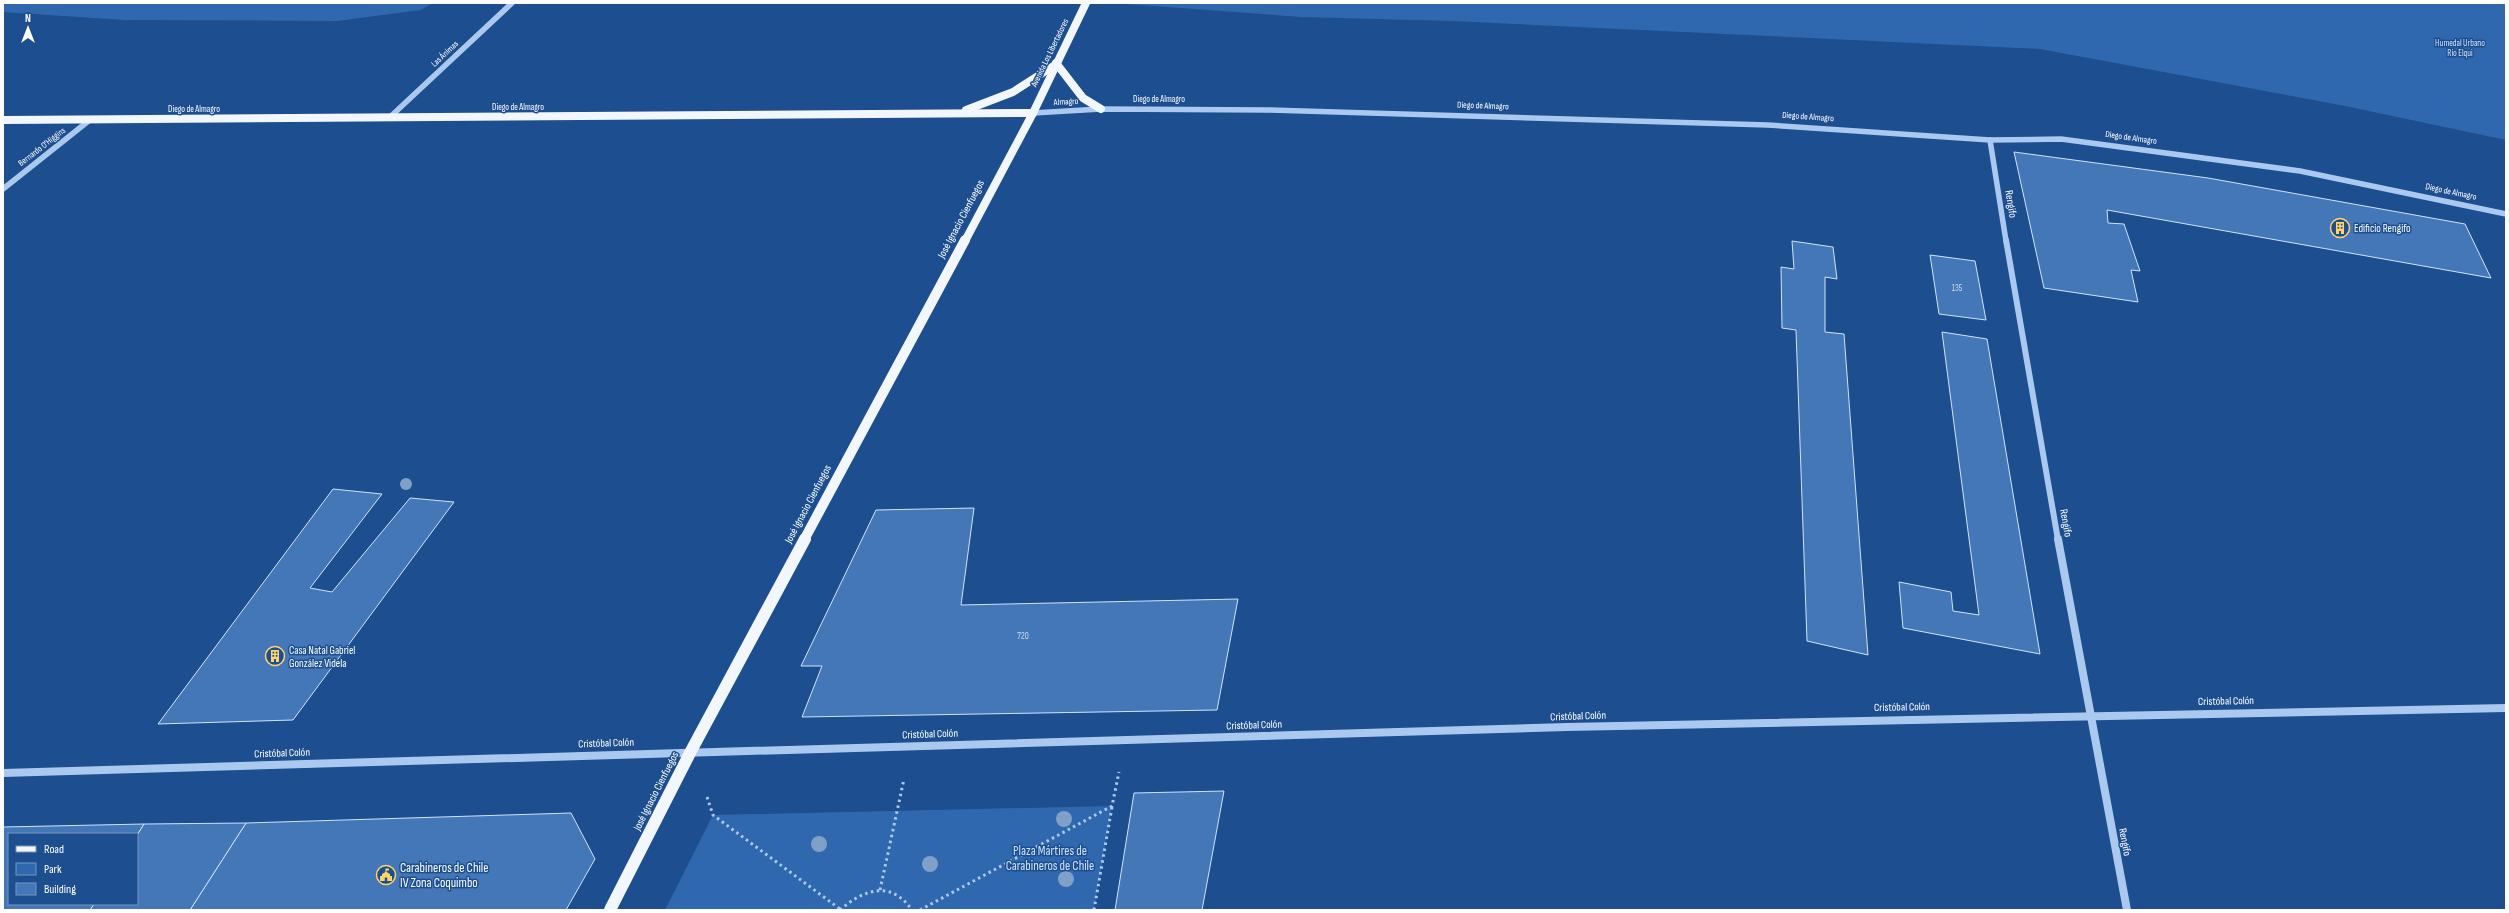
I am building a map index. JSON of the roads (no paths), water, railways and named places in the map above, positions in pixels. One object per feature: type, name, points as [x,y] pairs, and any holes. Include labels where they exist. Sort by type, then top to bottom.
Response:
[{"type":"main road","name":"Avenida Los Libertadores","points":[[1033,113],[1086,3]]},
{"type":"main road","points":[[950,114],[985,105],[1004,96],[1035,80],[1056,63],[1083,98],[1101,109]]},
{"type":"main road","name":"Diego de Almagro","points":[[3,120],[1033,113]]},
{"type":"main road","name":"José Ignacio Cienfuegos","points":[[610,910],[691,751],[1033,113]]},
{"type":"street","name":"Las Ánimas","points":[[389,118],[512,3]]},
{"type":"street","name":"Almagro","points":[[1033,113],[1101,109]]},
{"type":"street","name":"Diego de Almagro","points":[[1101,109],[1268,110],[1768,125],[1990,140],[2061,138],[2300,171],[2506,214]]},
{"type":"street","name":"Bernardo O'Higgins","points":[[3,189],[91,119]]},
{"type":"street","name":"Rengifo","points":[[1990,140],[2021,337],[2089,714],[2127,910]]},
{"type":"street","name":"Cristóbal Colón","points":[[3,774],[691,751],[2089,714],[2506,708]]},
{"type":"place","name":"Edificio Rengifo","points":[[2340,228]]},
{"type":"place","name":"Casa Natal Gabriel González Videla","points":[[275,656]]},
{"type":"place","name":"Carabineros de Chile IV Zona Coquimbo","points":[[386,875]]},
{"type":"park label","name":"Humedal Urbano Río Elqui","points":[[2460,48]]},
{"type":"park label","name":"Plaza Mártires de Carabineros de Chile","points":[[1050,858]]}]
